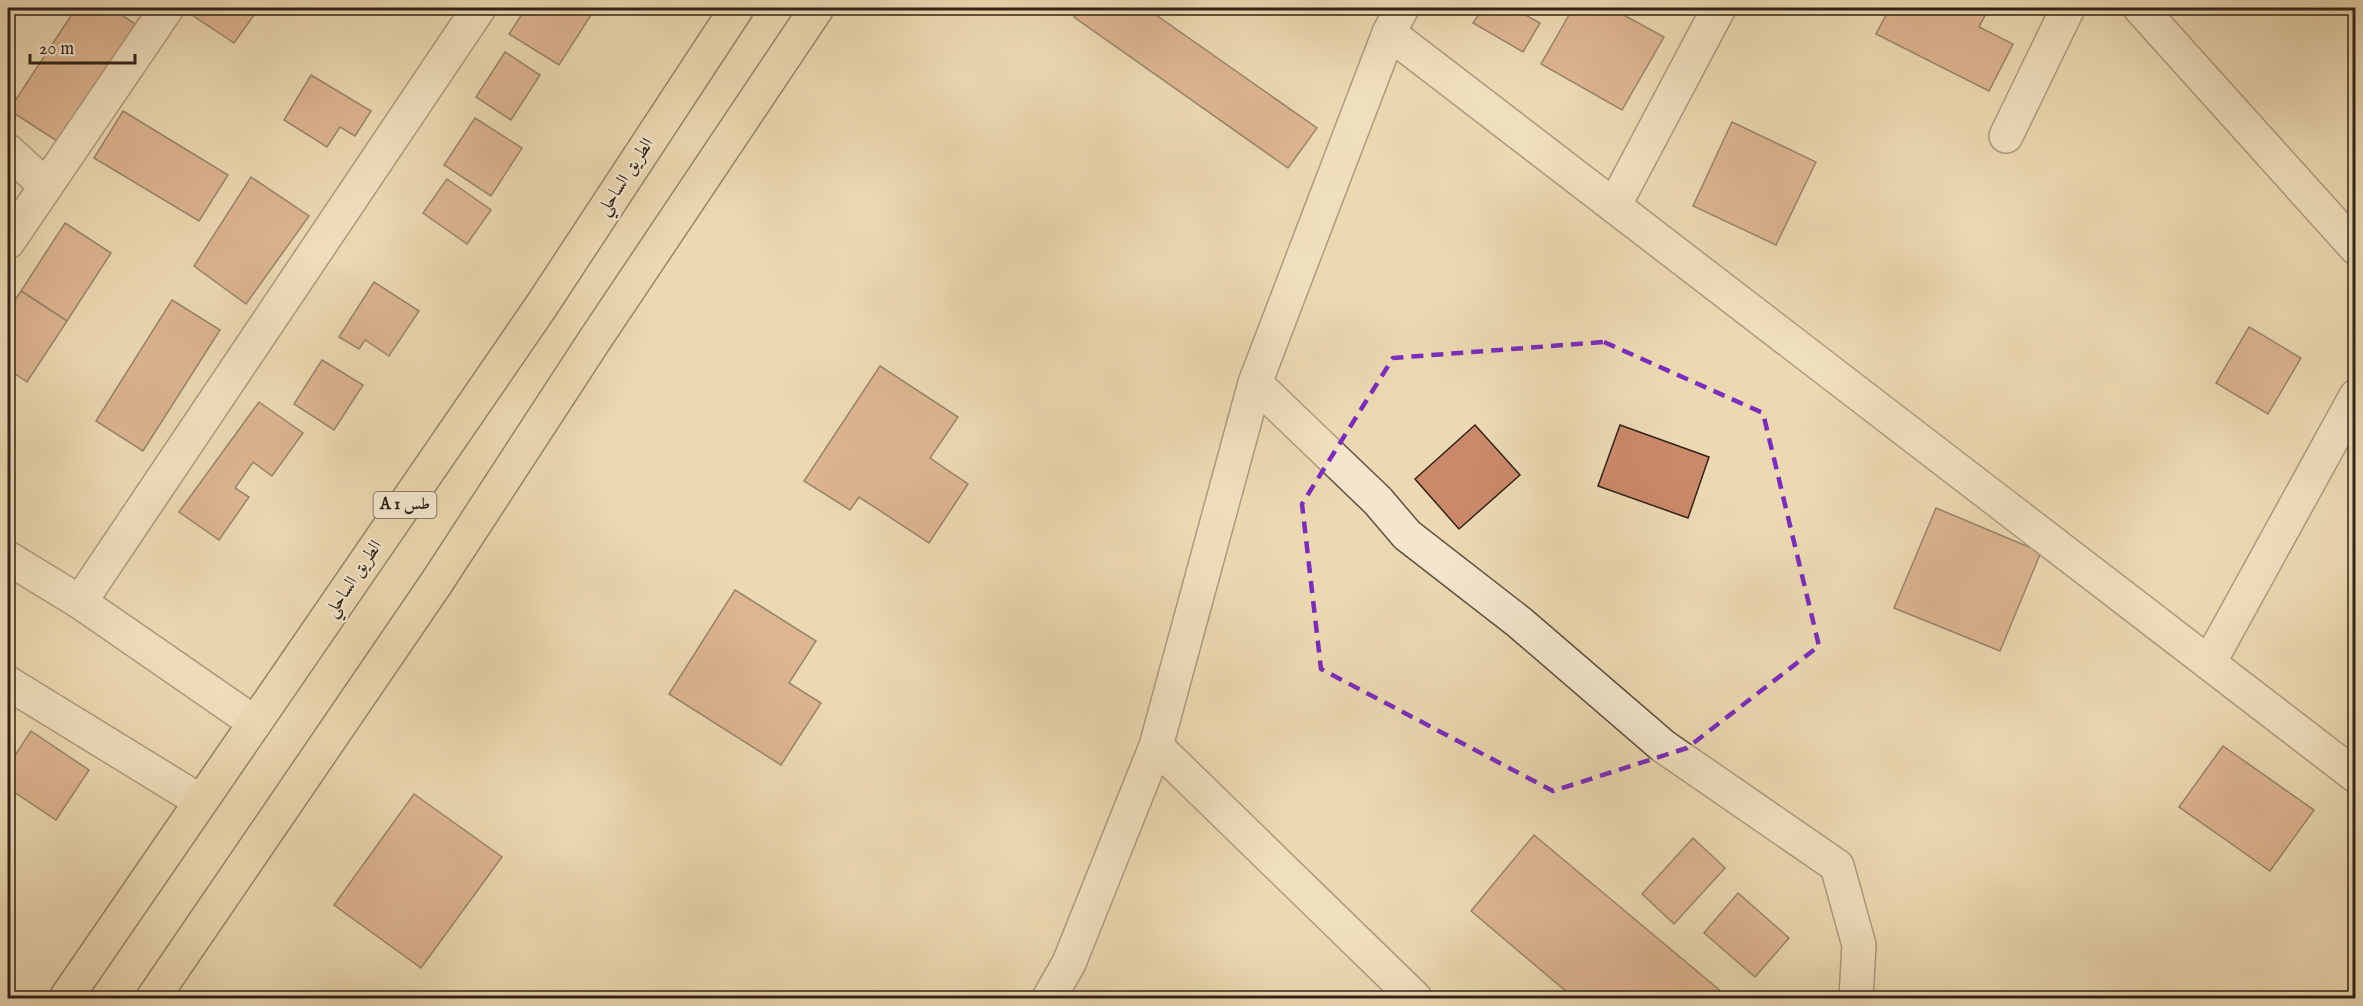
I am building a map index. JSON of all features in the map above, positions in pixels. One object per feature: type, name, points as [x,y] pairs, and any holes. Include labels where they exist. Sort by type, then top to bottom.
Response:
[{"type":"highway","name":"الطريق الساحلي","points":[[66,999],[542,305],[737,8]]},
{"type":"highway","points":[[153,999],[437,582],[601,331],[817,8]]},
{"type":"street","points":[[8,242],[167,8]]},
{"type":"street","points":[[80,602],[479,8]]},
{"type":"street","points":[[1614,206],[1719,8]]},
{"type":"street","points":[[2006,136],[2068,8]]},
{"type":"street","points":[[2140,8],[2355,248]]},
{"type":"street","points":[[1049,999],[1069,963],[1156,746],[1255,383],[1396,20],[1614,206],[2355,776]]},
{"type":"street","points":[[8,151],[46,186]]},
{"type":"street","points":[[1255,383],[1378,501],[1407,535],[1519,621],[1663,746],[1837,866],[1859,945],[1856,999]]},
{"type":"street","points":[[2209,663],[2355,396]]},
{"type":"street","points":[[8,558],[80,602],[255,723]]},
{"type":"street","points":[[8,683],[200,801]]},
{"type":"street","points":[[1156,746],[1415,999]]},
{"type":"highlighted area","points":[[1604,342],[1763,413],[1819,646],[1687,748],[1553,791],[1321,669],[1302,504],[1393,358]]},
{"type":"building","points":[[76,8],[111,8],[137,25],[60,143],[9,110]]},
{"type":"building","points":[[193,8],[259,8],[234,43],[189,13]]},
{"type":"building","points":[[526,8],[580,8],[591,15],[559,65],[509,34]]},
{"type":"building","points":[[1081,8],[1146,8],[1317,128],[1288,168],[1074,17]]},
{"type":"building","points":[[1483,8],[1513,8],[1540,23],[1523,52],[1473,23]]},
{"type":"building","points":[[1573,8],[1611,8],[1664,37],[1622,110],[1541,64]]},
{"type":"building","points":[[1890,8],[1989,8],[1979,27],[2013,44],[1989,91],[1876,34]]},
{"type":"building","points":[[505,52],[540,75],[511,120],[476,97]]},
{"type":"building","points":[[311,75],[371,111],[355,136],[340,127],[327,147],[284,120]]},
{"type":"building","points":[[123,111],[228,175],[199,221],[94,158]]},
{"type":"building","points":[[475,118],[522,148],[491,196],[444,165]]},
{"type":"building","points":[[1732,122],[1816,162],[1776,245],[1693,206]]},
{"type":"building","points":[[251,177],[309,216],[246,304],[194,266]]},
{"type":"building","points":[[447,179],[491,210],[467,244],[423,213]]},
{"type":"building","points":[[65,223],[111,253],[67,321],[21,291]]},
{"type":"building","points":[[374,282],[419,311],[389,356],[365,340],[359,349],[339,337]]},
{"type":"building","points":[[21,291],[67,321],[27,382],[8,369],[8,311]]},
{"type":"building","points":[[172,300],[220,330],[143,451],[96,421]]},
{"type":"building","points":[[2249,327],[2301,358],[2268,414],[2216,383]]},
{"type":"building","points":[[322,360],[363,385],[334,430],[294,404]]},
{"type":"building","points":[[880,366],[958,417],[930,458],[968,484],[929,543],[859,497],[850,510],[804,481]]},
{"type":"building","points":[[259,402],[303,433],[272,476],[253,462],[235,488],[249,497],[219,540],[179,512]]},
{"type":"building","points":[[1475,425],[1520,475],[1459,529],[1415,479]]},
{"type":"building","points":[[1620,425],[1709,457],[1688,518],[1598,486]]},
{"type":"building","points":[[1936,508],[2041,552],[2000,651],[1894,608]]},
{"type":"building","points":[[735,590],[816,641],[789,683],[821,703],[781,765],[669,694]]},
{"type":"building","points":[[31,731],[89,770],[56,820],[8,788],[8,766]]},
{"type":"building","points":[[2223,746],[2314,810],[2270,871],[2179,807]]},
{"type":"building","points":[[414,794],[502,857],[421,968],[334,905]]},
{"type":"building","points":[[1534,835],[1729,998],[1574,998],[1471,911]]},
{"type":"building","points":[[1693,838],[1725,868],[1674,924],[1642,894]]},
{"type":"building","points":[[1738,893],[1789,938],[1755,977],[1704,933]]}]
